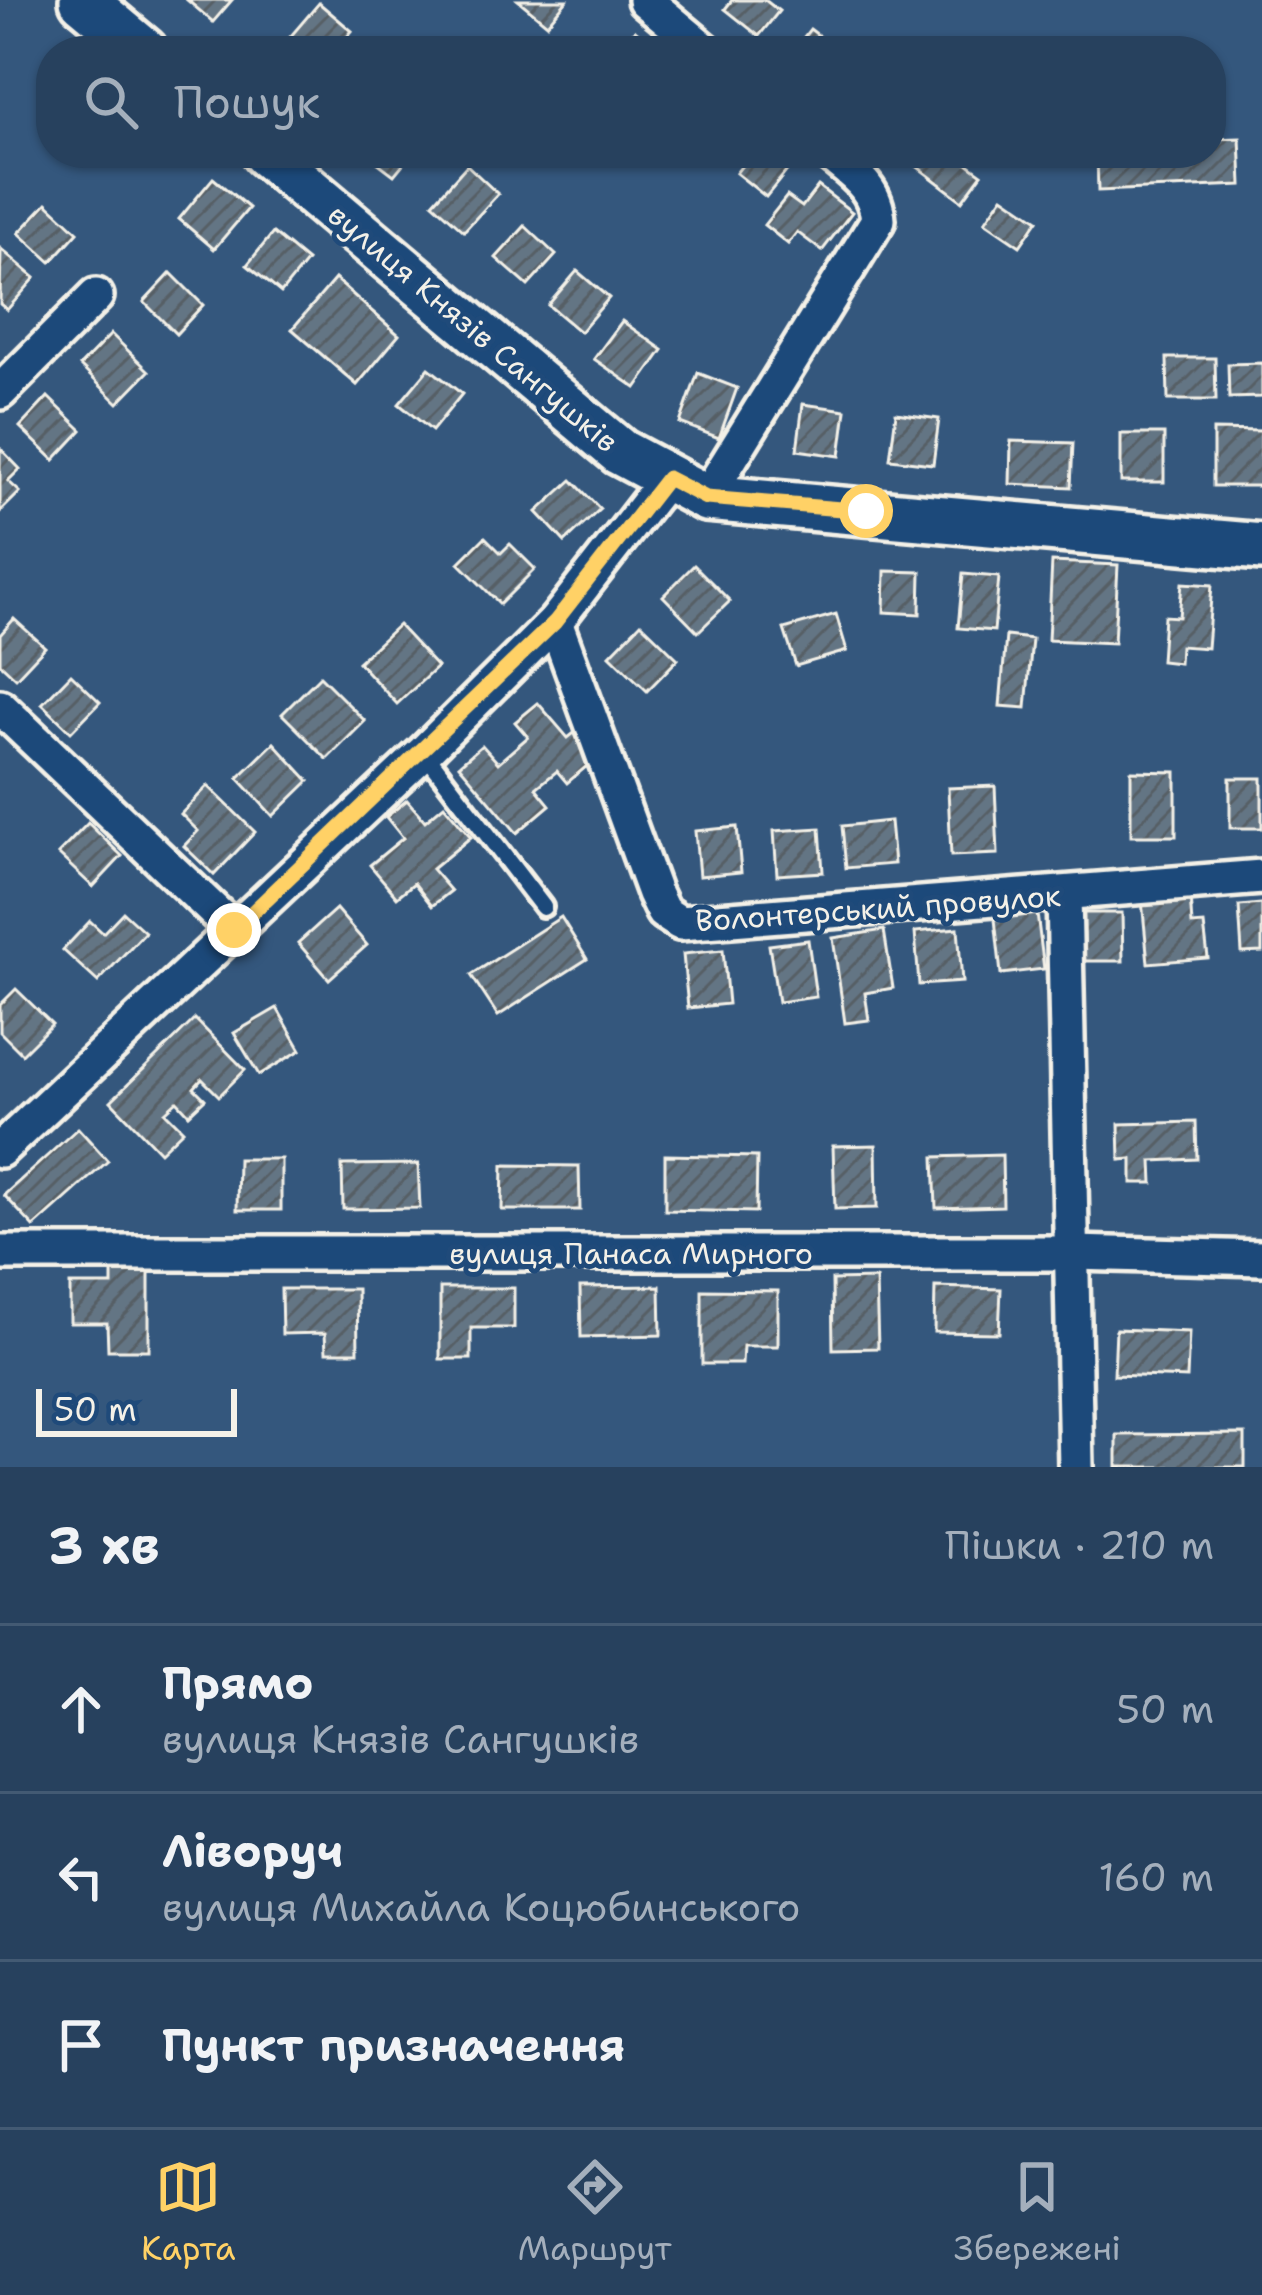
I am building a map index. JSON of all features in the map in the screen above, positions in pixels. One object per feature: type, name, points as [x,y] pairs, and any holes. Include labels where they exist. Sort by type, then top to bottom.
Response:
[{"type":"main road","points":[[83,0],[126,36]]},
{"type":"main road","name":"вулиця Князів Сангушків","points":[[283,168],[620,452],[686,488],[1262,547]]},
{"type":"street","points":[[645,0],[688,36]]},
{"type":"street","points":[[0,1150],[424,752],[686,488],[878,220],[877,200],[846,168]]},
{"type":"street","points":[[0,392],[96,296]]},
{"type":"street","name":"Волонтерський провулок","points":[[555,622],[654,893],[663,912],[680,923],[1262,877]]},
{"type":"street","points":[[0,707],[234,930]]},
{"type":"street","points":[[1064,894],[1076,1467]]},
{"type":"street","name":"вулиця Панаса Мирного","points":[[0,1253],[1074,1253],[1262,1258]]},
{"type":"lane","points":[[424,752],[543,907]]},
{"type":"building","points":[[187,0],[232,0],[213,22]]},
{"type":"building","points":[[518,0],[567,0],[547,24]]},
{"type":"building","points":[[732,0],[765,0],[779,11],[759,36],[725,9]]},
{"type":"building","points":[[319,3],[352,31],[348,36],[291,36]]},
{"type":"building","points":[[1226,138],[1240,138],[1242,185],[1098,191],[1097,168],[1226,168]]},
{"type":"building","points":[[464,168],[498,194],[464,231],[433,203]]},
{"type":"building","points":[[740,168],[789,168],[766,197],[736,173]]},
{"type":"building","points":[[919,168],[974,168],[982,174],[962,201]]},
{"type":"building","points":[[213,178],[249,208],[214,249],[179,219]]},
{"type":"building","points":[[818,186],[852,212],[822,251],[797,232],[788,244],[764,225],[787,196],[802,207]]},
{"type":"building","points":[[1003,196],[1038,220],[1020,246],[985,222]]},
{"type":"building","points":[[47,203],[78,232],[51,262],[19,233]]},
{"type":"building","points":[[525,226],[556,255],[528,286],[496,258]]},
{"type":"building","points":[[273,233],[307,261],[281,293],[247,265]]},
{"type":"building","points":[[1,249],[35,278],[7,310],[0,304]]},
{"type":"building","points":[[577,271],[609,298],[580,332],[548,305]]},
{"type":"building","points":[[171,273],[203,305],[176,334],[144,302]]},
{"type":"building","points":[[335,279],[399,335],[357,385],[292,329]]},
{"type":"building","points":[[622,321],[663,350],[636,388],[594,359]]},
{"type":"building","points":[[111,334],[149,371],[118,403],[80,366]]},
{"type":"building","points":[[1167,358],[1215,358],[1216,400],[1168,400]]},
{"type":"building","points":[[1262,363],[1262,397],[1229,398],[1228,364]]},
{"type":"building","points":[[429,368],[462,394],[432,431],[399,404]]},
{"type":"building","points":[[698,373],[737,388],[719,438],[680,423]]},
{"type":"building","points":[[48,397],[82,430],[54,460],[20,427]]},
{"type":"building","points":[[803,404],[846,410],[840,456],[797,450]]},
{"type":"building","points":[[896,413],[939,419],[933,464],[890,459]]},
{"type":"building","points":[[1213,430],[1261,431],[1261,486],[1213,486]]},
{"type":"building","points":[[1121,434],[1164,434],[1164,482],[1121,482]]},
{"type":"building","points":[[1011,441],[1073,443],[1071,487],[1010,484]]},
{"type":"building","points":[[0,448],[20,469],[8,481],[20,492],[0,512]]},
{"type":"building","points":[[572,480],[600,509],[565,542],[537,512]]},
{"type":"building","points":[[485,537],[501,553],[510,544],[535,569],[500,604],[459,563]]},
{"type":"building","points":[[1052,562],[1118,565],[1114,643],[1048,640]]},
{"type":"building","points":[[694,565],[730,601],[698,632],[663,596]]},
{"type":"building","points":[[885,571],[921,572],[920,614],[884,612]]},
{"type":"building","points":[[963,574],[999,577],[994,631],[958,628]]},
{"type":"building","points":[[1182,583],[1212,585],[1207,648],[1180,646],[1179,663],[1161,661],[1164,616],[1179,617]]},
{"type":"building","points":[[836,614],[847,651],[796,666],[784,629]]},
{"type":"building","points":[[14,619],[45,647],[16,678],[0,663],[0,635]]},
{"type":"building","points":[[641,623],[678,659],[647,691],[610,655]]},
{"type":"building","points":[[398,625],[437,667],[397,704],[358,662]]},
{"type":"building","points":[[1006,636],[1032,639],[1026,708],[1000,706]]},
{"type":"building","points":[[71,674],[100,702],[71,732],[42,704]]},
{"type":"building","points":[[320,676],[365,721],[327,759],[282,714]]},
{"type":"building","points":[[538,703],[568,738],[578,730],[600,755],[567,783],[557,771],[536,788],[550,805],[517,833],[459,765],[482,745],[498,763],[528,737],[515,722]]},
{"type":"building","points":[[274,743],[309,781],[273,816],[238,778]]},
{"type":"building","points":[[1131,771],[1176,772],[1176,836],[1131,836]]},
{"type":"building","points":[[1230,778],[1262,778],[1262,828],[1230,828]]},
{"type":"building","points":[[208,786],[255,832],[214,875],[184,846],[198,831],[181,814]]},
{"type":"building","points":[[995,786],[998,854],[951,856],[948,788]]},
{"type":"building","points":[[407,800],[425,821],[444,805],[471,837],[432,869],[451,891],[432,906],[414,883],[397,897],[370,865],[403,838],[386,817]]},
{"type":"building","points":[[890,821],[894,864],[846,868],[842,826]]},
{"type":"building","points":[[88,823],[122,856],[93,887],[58,854]]},
{"type":"building","points":[[737,827],[741,872],[699,876],[695,831]]},
{"type":"building","points":[[820,828],[823,872],[777,875],[774,831]]},
{"type":"building","points":[[1190,895],[1192,925],[1204,924],[1208,958],[1148,963],[1142,900]]},
{"type":"building","points":[[1262,904],[1262,952],[1242,953],[1239,906]]},
{"type":"building","points":[[336,909],[367,945],[329,979],[298,943]]},
{"type":"building","points":[[123,912],[145,932],[98,982],[63,950],[90,921],[103,933]]},
{"type":"building","points":[[1080,913],[1122,913],[1123,961],[1081,961]]},
{"type":"building","points":[[1037,914],[1044,969],[1001,974],[995,919]]},
{"type":"building","points":[[561,917],[587,959],[498,1016],[471,975]]},
{"type":"building","points":[[958,928],[962,982],[919,985],[915,932]]},
{"type":"building","points":[[884,930],[893,988],[865,993],[869,1020],[845,1023],[833,938]]},
{"type":"building","points":[[808,940],[816,997],[778,1002],[769,945]]},
{"type":"building","points":[[723,950],[728,1004],[688,1008],[683,954]]},
{"type":"building","points":[[16,989],[52,1024],[22,1054],[0,1032],[0,1005]]},
{"type":"building","points":[[277,1008],[301,1050],[259,1075],[234,1033]]},
{"type":"building","points":[[195,1019],[245,1070],[219,1096],[202,1079],[194,1088],[205,1099],[189,1114],[177,1101],[165,1112],[183,1130],[160,1152],[111,1101]]},
{"type":"building","points":[[1196,1122],[1197,1159],[1152,1161],[1153,1183],[1132,1183],[1132,1159],[1120,1160],[1119,1124]]},
{"type":"building","points":[[78,1128],[108,1161],[34,1227],[4,1195]]},
{"type":"building","points":[[876,1145],[877,1208],[835,1209],[833,1146]]},
{"type":"building","points":[[665,1155],[757,1157],[756,1212],[665,1210]]},
{"type":"building","points":[[1002,1155],[1003,1206],[936,1208],[934,1157]]},
{"type":"building","points":[[238,1159],[281,1159],[281,1210],[237,1210]]},
{"type":"building","points":[[418,1164],[420,1208],[343,1209],[342,1165]]},
{"type":"building","points":[[503,1165],[579,1166],[580,1210],[502,1210]]},
{"type":"building","points":[[112,1272],[149,1272],[149,1350],[108,1350],[107,1323],[70,1323],[70,1285],[112,1285]]},
{"type":"building","points":[[876,1279],[878,1348],[833,1349],[832,1280]]},
{"type":"building","points":[[660,1286],[661,1335],[581,1337],[580,1287]]},
{"type":"building","points":[[935,1287],[1001,1289],[999,1333],[934,1332]]},
{"type":"building","points":[[440,1288],[514,1288],[514,1328],[471,1328],[471,1359],[440,1359]]},
{"type":"building","points":[[281,1289],[357,1289],[358,1352],[326,1352],[325,1333],[282,1334]]},
{"type":"building","points":[[702,1290],[778,1291],[778,1346],[743,1346],[742,1364],[702,1364]]},
{"type":"building","points":[[1116,1329],[1189,1332],[1187,1378],[1114,1375]]},
{"type":"building","points":[[1245,1434],[1245,1467],[1117,1467],[1117,1435]]},
{"type":"route","points":[[234,930],[555,622],[667,478],[706,498],[866,511]]}]
